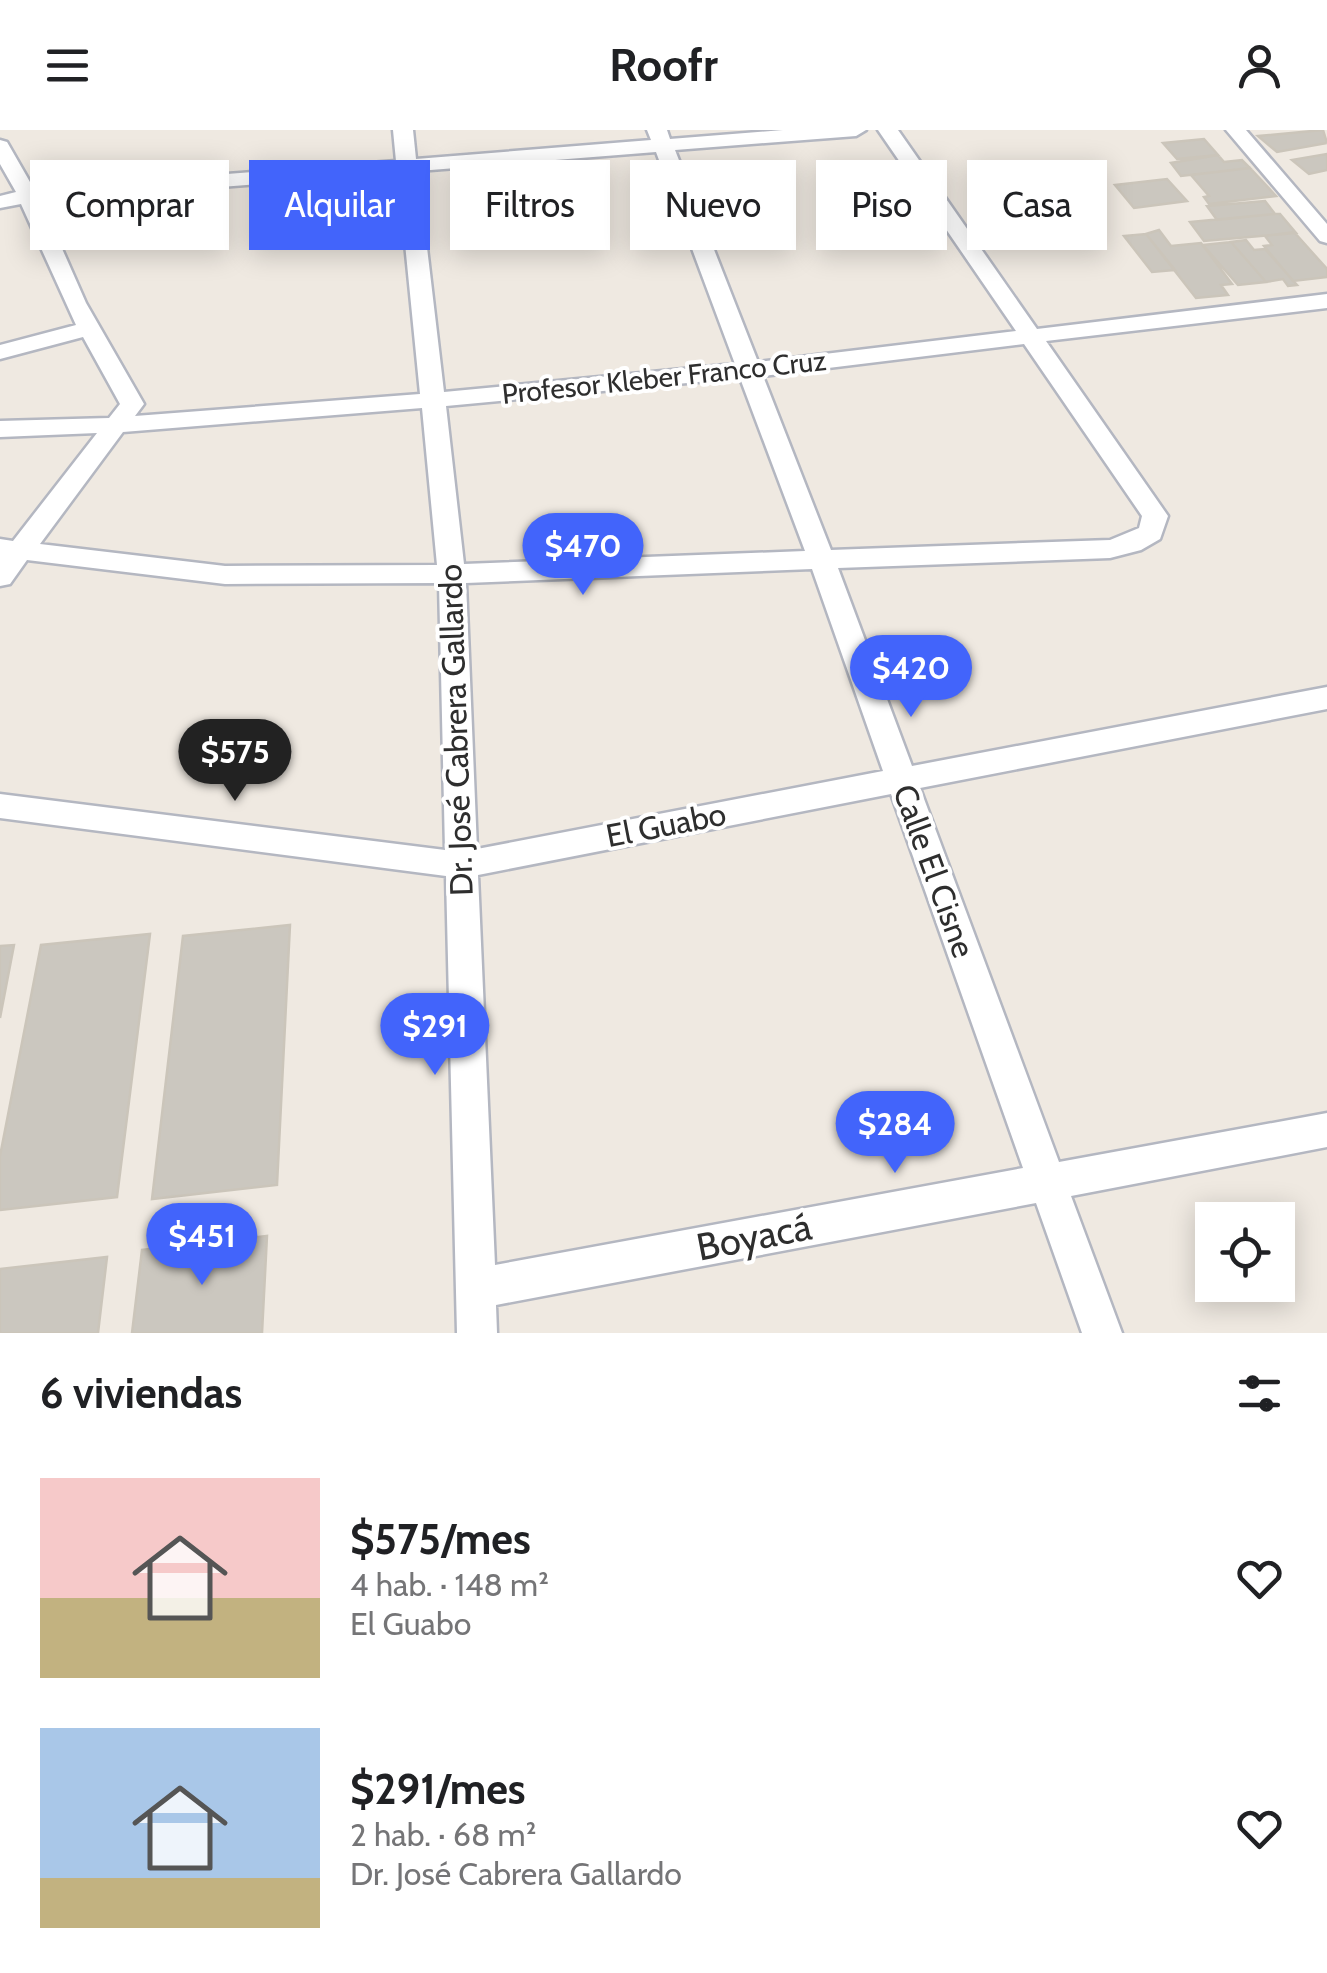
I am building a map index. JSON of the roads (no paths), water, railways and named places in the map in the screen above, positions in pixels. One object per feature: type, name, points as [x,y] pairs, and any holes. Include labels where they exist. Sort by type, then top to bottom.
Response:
[{"type":"street","name":"Dr. José Cabrera Gallardo","points":[[403,130],[407,160]]},
{"type":"street","points":[[430,165],[660,138],[856,130]]},
{"type":"street","points":[[9,549],[226,575],[452,574],[1110,549],[1132,544],[1152,533],[1155,516],[888,130]]},
{"type":"street","points":[[1236,130],[1327,237]]},
{"type":"street","name":"Calle El Cisne","points":[[660,138],[822,561],[1102,1333]]},
{"type":"street","points":[[0,146],[28,196],[89,328],[132,404],[9,549],[0,577]]},
{"type":"street","points":[[0,202],[28,196],[249,180]]},
{"type":"street","name":"Dr. José Cabrera Gallardo","points":[[418,250],[452,574],[477,1333]]},
{"type":"street","name":"Profesor Kleber Franco Cruz","points":[[0,430],[117,425],[436,400],[750,370],[1327,301]]},
{"type":"street","points":[[0,352],[89,328]]},
{"type":"street","name":"El Guabo","points":[[0,806],[460,866],[1327,698]]},
{"type":"street","name":"Boyacá","points":[[475,1289],[1327,1130]]}]
